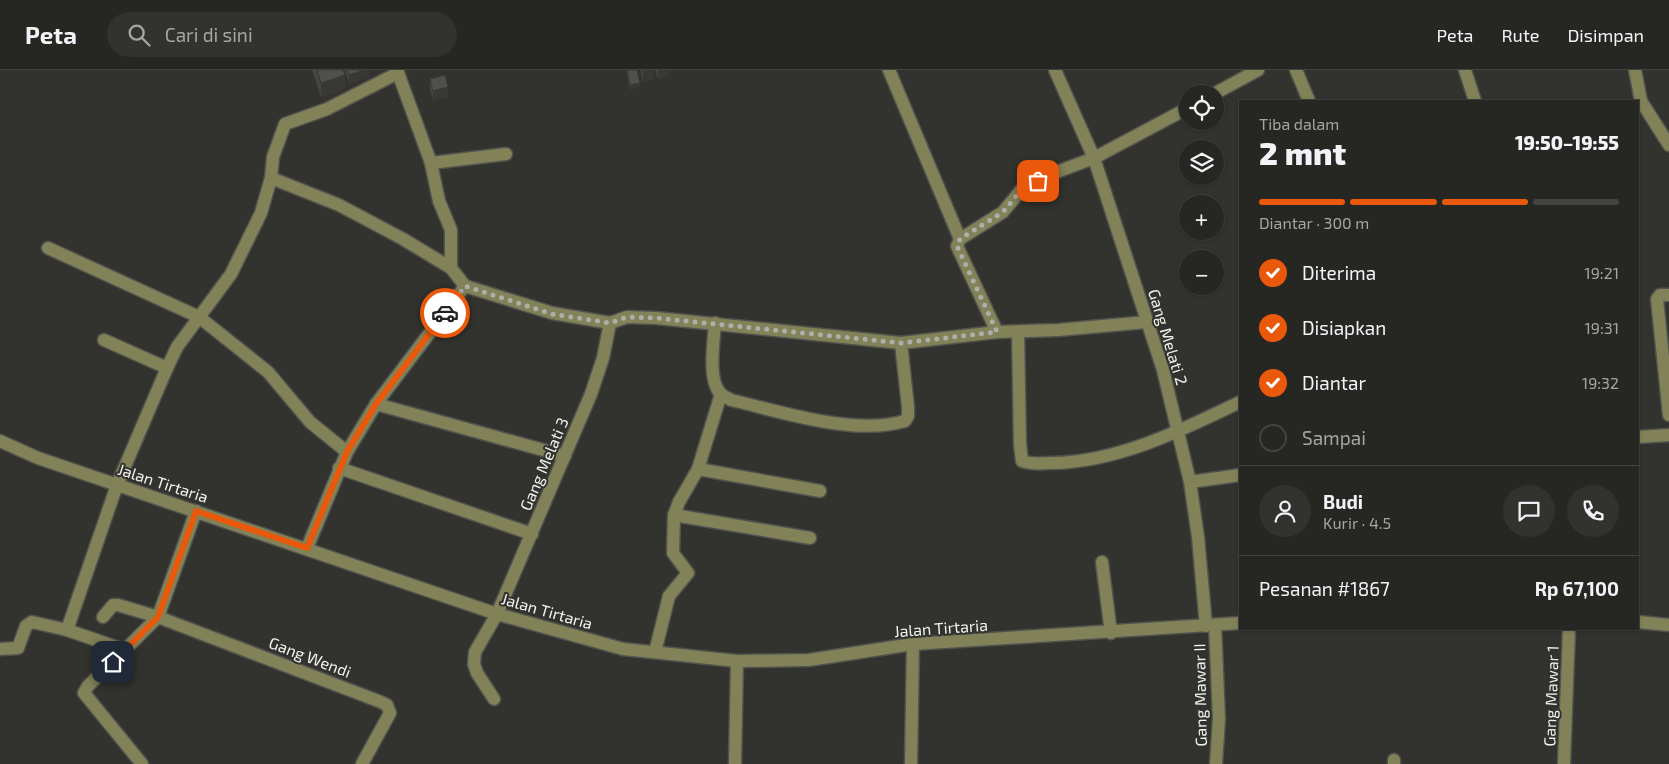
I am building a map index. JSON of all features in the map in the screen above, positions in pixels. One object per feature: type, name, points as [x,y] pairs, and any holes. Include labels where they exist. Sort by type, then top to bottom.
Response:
[{"type":"street","points":[[889,70],[960,239]]},
{"type":"street","name":"Gang Melati 2","points":[[1055,70],[1094,158],[1163,370],[1190,482],[1210,625]]},
{"type":"street","points":[[1224,89],[1258,70]]},
{"type":"street","points":[[1296,70],[1308,100]]},
{"type":"street","points":[[1466,70],[1471,100]]},
{"type":"street","points":[[1634,70],[1641,101],[1669,144]]},
{"type":"street","points":[[67,630],[117,485],[167,368],[177,347],[231,274],[262,213],[272,178],[273,157],[285,124],[327,109],[397,71],[431,163],[439,201],[450,230],[451,268]]},
{"type":"street","points":[[997,332],[957,246],[960,239],[1003,212],[1022,189],[1054,173],[1094,158],[1179,113]]},
{"type":"street","points":[[431,163],[506,154]]},
{"type":"street","points":[[272,178],[339,205],[403,239],[451,268],[465,286],[552,314],[610,323],[627,317],[715,323],[901,343],[997,332],[1147,322]]},
{"type":"street","points":[[48,248],[199,317],[268,372],[310,422],[347,452]]},
{"type":"street","points":[[307,548],[347,452],[376,404],[465,286]]},
{"type":"street","points":[[1669,294],[1660,295],[1656,299],[1666,344],[1669,415]]},
{"type":"street","name":"Gang Melati 3","points":[[494,699],[477,673],[474,662],[475,652],[496,614],[565,456],[600,367],[610,323]]},
{"type":"street","points":[[715,323],[713,372],[716,386],[721,394],[731,400],[832,422],[879,426],[905,421],[908,416],[901,343]]},
{"type":"street","points":[[1018,332],[1020,444],[1022,461],[1029,464],[1064,463],[1109,455],[1177,432],[1239,402]]},
{"type":"street","points":[[104,340],[167,368]]},
{"type":"street","points":[[655,652],[669,596],[688,573],[673,553],[674,515],[679,502],[698,469],[721,394]]},
{"type":"street","points":[[376,404],[565,456]]},
{"type":"street","points":[[1639,437],[1669,435]]},
{"type":"street","name":"Jalan Tirtaria","points":[[0,441],[38,458],[307,548],[496,614],[623,648],[737,661],[809,660],[913,644],[1239,624]]},
{"type":"street","points":[[340,468],[532,534]]},
{"type":"street","points":[[698,469],[820,491]]},
{"type":"street","points":[[1190,482],[1239,476]]},
{"type":"street","points":[[142,764],[84,692],[158,617],[196,511]]},
{"type":"street","points":[[674,515],[810,538]]},
{"type":"street","points":[[1102,562],[1111,633]]},
{"type":"street","points":[[103,617],[113,605],[118,605],[158,617]]},
{"type":"street","name":"Gang Wendi","points":[[158,617],[387,706],[390,713],[362,764]]},
{"type":"street","points":[[0,649],[18,648],[26,626],[32,622],[67,630],[125,650]]},
{"type":"street","points":[[1639,622],[1669,625]]},
{"type":"street","name":"Gang Mawar II","points":[[1210,625],[1219,720],[1216,764]]},
{"type":"street","name":"Gang Mawar 1","points":[[1564,764],[1569,630]]},
{"type":"street","points":[[911,764],[913,644]]},
{"type":"street","points":[[735,764],[737,661]]},
{"type":"building","points":[[317,70],[343,70],[345,75],[321,83]]},
{"type":"building","points":[[347,70],[364,70],[349,75]]},
{"type":"building","points":[[627,70],[637,70],[640,83],[630,85]]},
{"type":"building","points":[[445,75],[448,87],[433,91],[430,79]]},
{"type":"way so far","points":[[445,313],[465,286],[552,314],[610,323],[627,317],[656,318],[901,343],[997,332],[957,246],[960,239],[1003,212],[1022,189],[1038,181]]},
{"type":"route","points":[[113,662],[158,617],[196,511],[307,548],[347,452],[376,404],[445,313]]}]
